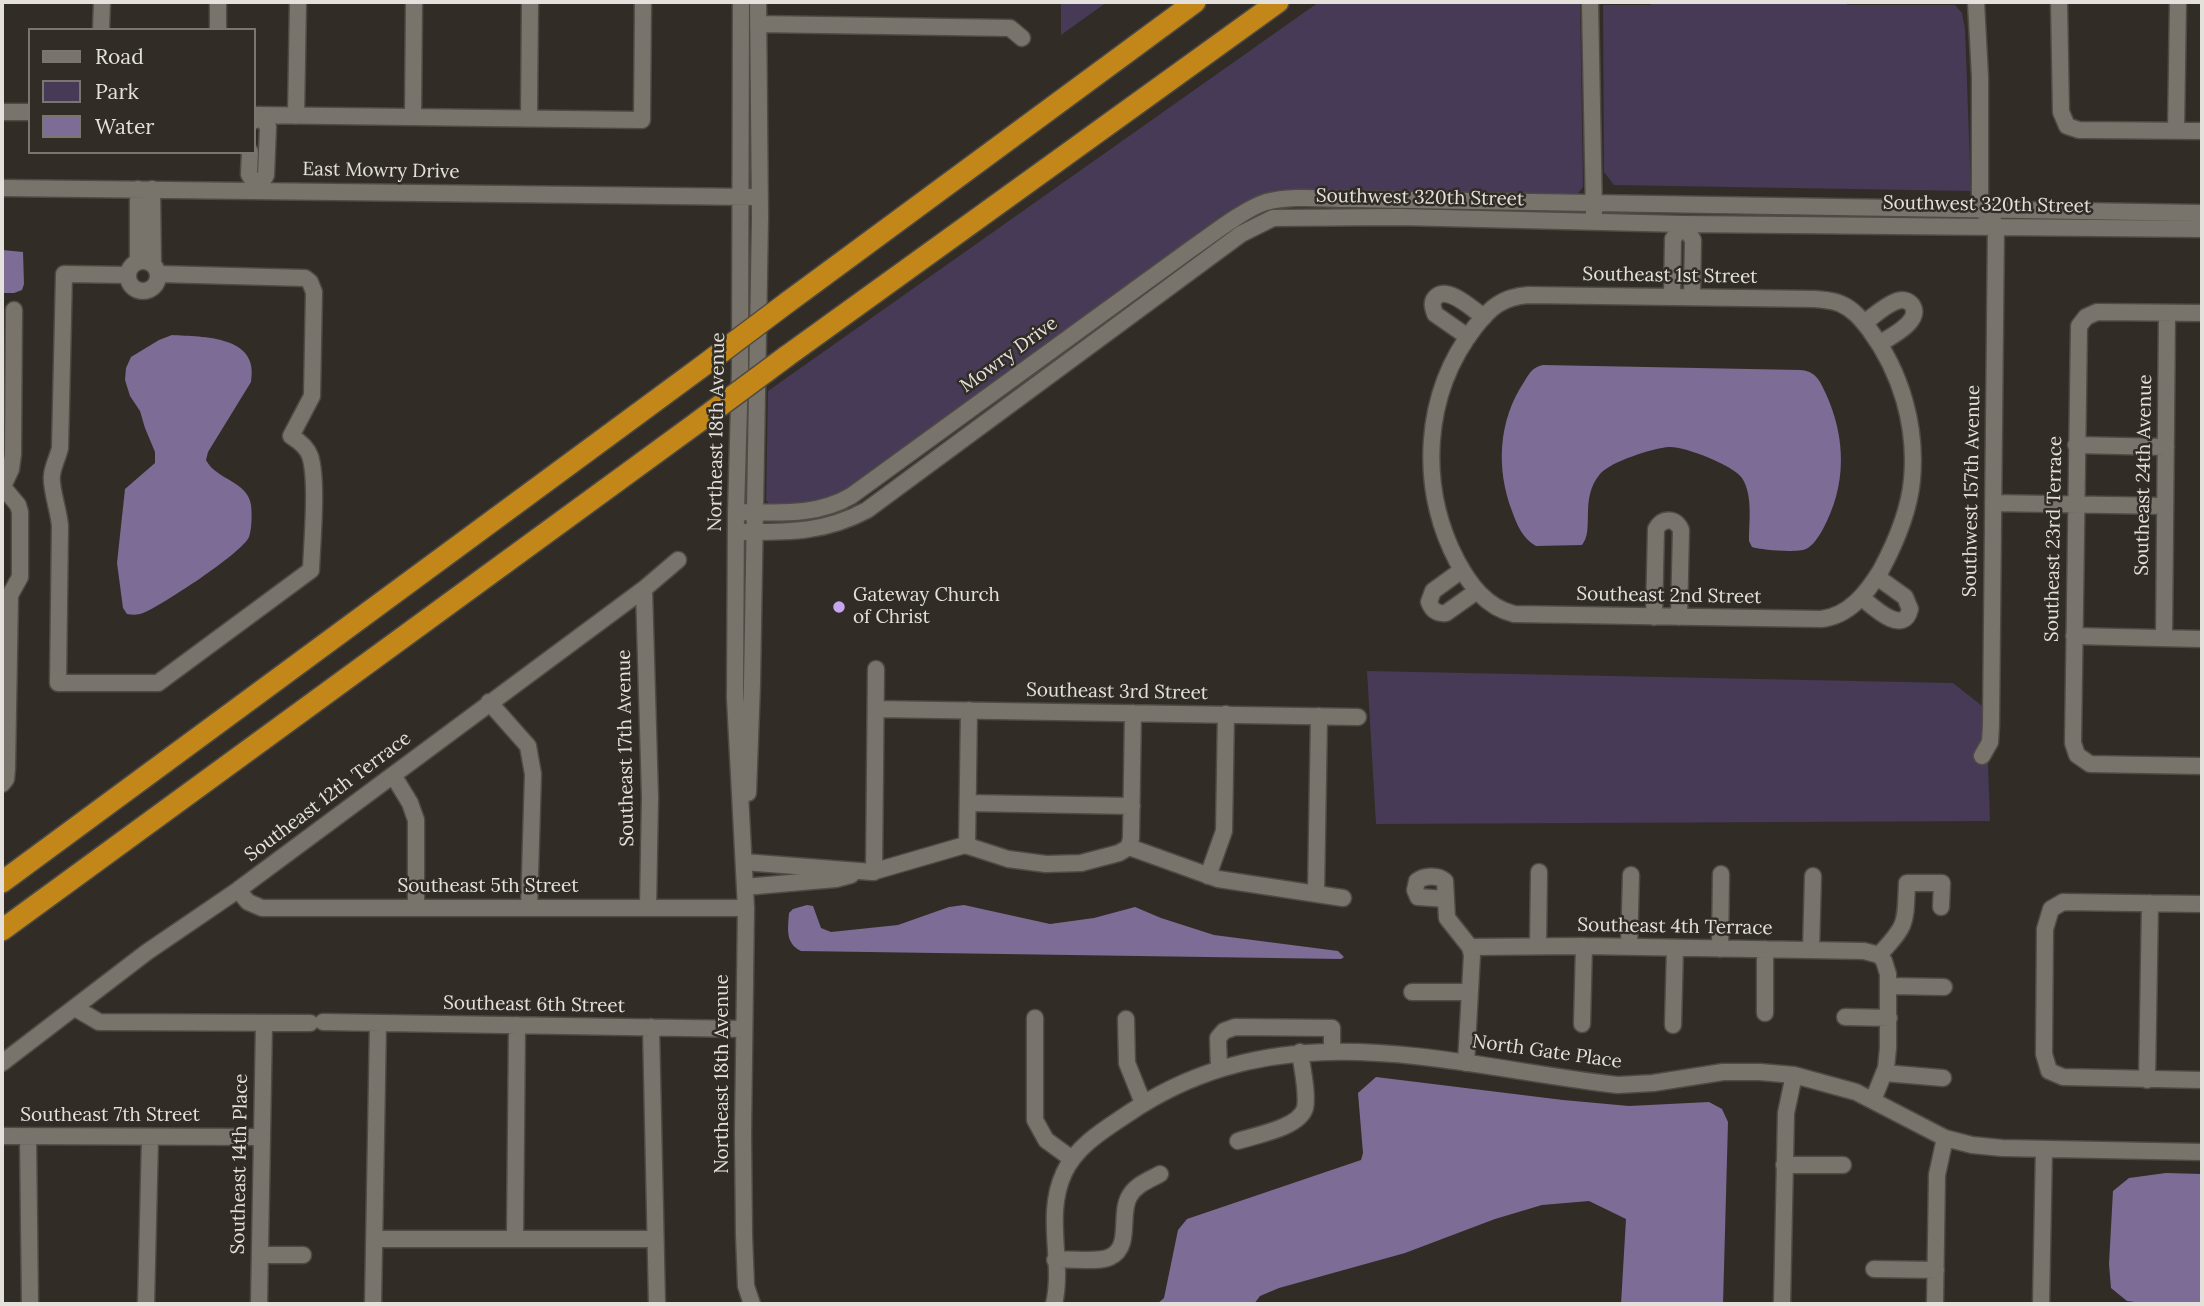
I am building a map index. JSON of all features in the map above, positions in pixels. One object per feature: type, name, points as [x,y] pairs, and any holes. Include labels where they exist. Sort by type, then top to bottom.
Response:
[{"type":"highway","points":[[2,882],[1195,2]]},
{"type":"highway","points":[[2,930],[787,356],[1278,2]]},
{"type":"street","points":[[102,2],[102,28]]},
{"type":"street","points":[[218,2],[218,28]]},
{"type":"street","points":[[296,116],[298,2]]},
{"type":"street","points":[[413,117],[414,2]]},
{"type":"street","points":[[529,118],[530,2]]},
{"type":"street","points":[[256,118],[296,116],[642,120],[643,2]]},
{"type":"street","name":"Northeast 18th Avenue","points":[[741,2],[740,371],[735,698],[746,908],[743,1153],[746,1286],[752,1304]]},
{"type":"street","name":"Northeast 18th Avenue","points":[[744,862],[751,738],[755,512],[760,197],[758,2]]},
{"type":"street","points":[[1590,2],[1593,222]]},
{"type":"street","points":[[1976,2],[1980,77],[1980,208],[1996,225]]},
{"type":"street","points":[[2059,2],[2061,112],[2067,126],[2079,130],[2202,131]]},
{"type":"street","points":[[2176,131],[2178,2]]},
{"type":"street","points":[[758,24],[1010,27],[1022,38]]},
{"type":"street","points":[[2,112],[28,112]]},
{"type":"street","points":[[256,118],[268,127],[257,152],[266,175],[258,190]]},
{"type":"street","name":"East Mowry Drive","points":[[2,188],[760,197]]},
{"type":"street","points":[[128,275],[64,274],[60,448],[52,475],[60,526],[58,683],[158,683],[311,570],[313,472],[310,454],[291,436],[312,396],[314,292],[310,282],[305,278],[150,266],[131,267],[128,275],[131,285],[144,292],[157,284],[150,266],[145,189]]},
{"type":"street","name":"Southwest 320th Street","points":[[1297,199],[1684,202],[2202,213]]},
{"type":"street","name":"Mowry Drive","points":[[736,512],[810,511],[830,507],[851,496],[1230,222],[1265,202],[1297,199]]},
{"type":"street","points":[[1672,296],[1673,239],[1683,224],[1684,202]]},
{"type":"street","name":"Southwest 320th Street","points":[[736,531],[805,531],[845,521],[867,510],[1241,234],[1273,218],[1400,217],[1683,224],[2202,229]]},
{"type":"street","points":[[1683,224],[1693,240],[1692,297]]},
{"type":"street","name":"Southwest 157th Avenue","points":[[1982,756],[1990,742],[1996,225]]},
{"type":"street","points":[[1673,264],[1692,264]]},
{"type":"street","points":[[1470,335],[1435,314],[1433,303],[1436,298],[1440,294],[1452,295],[1484,317]]},
{"type":"street","name":"Southeast 1st Street","points":[[1470,581],[1441,521],[1430,461],[1440,394],[1454,360],[1470,335],[1501,301],[1516,296],[1672,296],[1826,300],[1844,305],[1871,333],[1903,396],[1911,431],[1913,462],[1903,519],[1891,551],[1868,588]]},
{"type":"street","points":[[2,784],[6,779],[7,768],[10,596],[20,577],[20,512],[18,505],[3,486],[11,469],[13,454],[8,352],[14,310]]},
{"type":"street","name":"Southeast 23rd Terrace","points":[[2167,313],[2096,312],[2083,320],[2078,331],[2073,743],[2080,758],[2094,764],[2202,766]]},
{"type":"street","points":[[2167,313],[2202,313]]},
{"type":"street","name":"Southeast 24th Avenue","points":[[2164,638],[2167,313]]},
{"type":"street","points":[[2076,445],[2166,447]]},
{"type":"street","points":[[1993,503],[2165,506]]},
{"type":"street","points":[[1654,617],[1656,529],[1669,520],[1679,525],[1681,530],[1679,617]]},
{"type":"street","name":"Southeast 12th Terrace","points":[[2,1063],[147,952],[238,890],[644,589],[678,560]]},
{"type":"street","name":"Southeast 2nd Street","points":[[1470,581],[1497,608],[1514,614],[1654,617],[1827,618],[1847,611],[1868,588]]},
{"type":"street","name":"Southeast 17th Avenue","points":[[644,589],[650,797],[648,908]]},
{"type":"street","points":[[2074,636],[2202,639]]},
{"type":"street","points":[[867,872],[876,669]]},
{"type":"street","points":[[489,702],[528,746],[533,774],[529,908]]},
{"type":"street","name":"Southeast 3rd Street","points":[[876,709],[1358,717]]},
{"type":"street","points":[[967,846],[970,710]]},
{"type":"street","points":[[745,887],[836,879],[967,846],[1008,859],[1046,864],[1081,863],[1119,853],[1129,847],[1132,838],[1133,713]]},
{"type":"street","points":[[1208,876],[1224,831],[1226,715]]},
{"type":"street","points":[[1315,894],[1319,716]]},
{"type":"street","points":[[393,775],[410,803],[416,820],[416,908]]},
{"type":"street","points":[[968,803],[1132,806]]},
{"type":"street","points":[[1129,847],[1227,881],[1343,898]]},
{"type":"street","points":[[744,862],[867,872]]},
{"type":"street","points":[[1538,946],[1539,872]]},
{"type":"street","points":[[1720,949],[1721,874]]},
{"type":"street","points":[[1629,947],[1631,875]]},
{"type":"street","points":[[1811,950],[1813,876]]},
{"type":"street","points":[[1874,1100],[1888,1060],[1889,986],[1887,969],[1880,955],[1904,924],[1907,883],[1942,883],[1941,906]]},
{"type":"street","name":"Southeast 5th Street","points":[[238,890],[248,902],[262,908],[746,908]]},
{"type":"street","points":[[1446,898],[1449,922],[1470,947],[1472,959],[1466,1063]]},
{"type":"street","points":[[2202,904],[2063,902],[2052,909],[2047,916],[2045,929],[2044,1058],[2049,1070],[2068,1078],[2202,1080]]},
{"type":"street","points":[[2147,1080],[2150,904]]},
{"type":"street","points":[[1582,1024],[1584,946]]},
{"type":"street","name":"Southeast 4th Terrace","points":[[1470,947],[1765,949],[1864,951],[1880,955]]},
{"type":"street","points":[[1673,1025],[1675,948]]},
{"type":"street","points":[[1765,949],[1765,1013]]},
{"type":"street","points":[[1889,986],[1944,988]]},
{"type":"street","points":[[1412,992],[1468,992]]},
{"type":"street","name":"Southeast 6th Street","points":[[75,1008],[99,1022],[744,1029]]},
{"type":"street","points":[[1845,1017],[1889,1018]]},
{"type":"street","points":[[1035,1018],[1035,1120],[1046,1140],[1072,1159]]},
{"type":"street","points":[[1126,1019],[1127,1063],[1143,1103]]},
{"type":"street","points":[[373,1304],[378,1023]]},
{"type":"street","name":"Southeast 14th Place","points":[[259,1304],[264,1024]]},
{"type":"street","points":[[515,1238],[517,1025]]},
{"type":"street","points":[[651,1027],[653,1239],[657,1304]]},
{"type":"street","points":[[1219,1069],[1218,1038],[1224,1031],[1236,1027],[1332,1028],[1332,1050]]},
{"type":"street","points":[[1238,1141],[1288,1125],[1301,1115],[1305,1098],[1300,1052]]},
{"type":"street","name":"North Gate Place","points":[[1058,1284],[1055,1260],[1056,1202],[1063,1174],[1072,1159],[1095,1136],[1172,1087],[1219,1069],[1300,1052],[1385,1052],[1618,1085],[1653,1083],[1723,1072],[1794,1075],[1841,1087],[1874,1100],[1945,1138],[1991,1148],[2202,1152]]},
{"type":"street","points":[[1884,1073],[1943,1078]]},
{"type":"street","points":[[1782,1304],[1786,1113],[1794,1075]]},
{"type":"street","name":"Southeast 7th Street","points":[[2,1136],[261,1137]]},
{"type":"street","points":[[28,1137],[30,1304]]},
{"type":"street","points":[[146,1304],[150,1138]]},
{"type":"street","points":[[1935,1304],[1937,1175],[1945,1138]]},
{"type":"street","points":[[2041,1304],[2043,1149]]},
{"type":"street","points":[[1784,1165],[1843,1165]]},
{"type":"street","points":[[1055,1260],[1105,1259],[1115,1254],[1123,1239],[1124,1212],[1128,1198],[1138,1186],[1160,1174]]},
{"type":"street","points":[[374,1239],[653,1239]]},
{"type":"street","points":[[261,1255],[303,1255]]},
{"type":"street","points":[[1874,1269],[1936,1270]]},
{"type":"street","points":[[1054,1304],[1058,1284]]},
{"type":"street","points":[[1058,1284],[1068,1304]]},
{"type":"street","name":"Northeast 18th Avenue","points":[[739,1304],[746,1286]]},
{"type":"green space","points":[[1061,2],[1107,2],[1061,35]]},
{"type":"green space","points":[[1319,2],[1580,2],[1583,187],[1575,197],[1270,195],[849,491],[823,502],[771,506],[766,500],[768,391]]},
{"type":"green space","points":[[1652,2],[1955,5],[1962,13],[1965,29],[1971,191],[1614,185],[1604,172],[1603,5],[1651,5]]},
{"type":"green space","points":[[1367,671],[1953,683],[1986,709],[1990,821],[1376,824]]},
{"type":"water","points":[[2,250],[23,252],[22,290],[2,293]]},
{"type":"water","points":[[172,335],[213,338],[238,347],[247,355],[251,367],[251,382],[208,452],[206,460],[249,497],[251,529],[243,545],[200,578],[143,613],[127,614],[123,608],[117,563],[125,489],[155,463],[155,452],[140,411],[130,396],[125,380],[126,368],[131,357]]},
{"type":"water","points":[[1543,365],[1810,372],[1826,394],[1833,411],[1840,444],[1840,479],[1831,512],[1821,532],[1806,549],[1779,551],[1752,547],[1749,541],[1749,500],[1742,478],[1708,457],[1669,447],[1632,456],[1600,474],[1590,493],[1586,538],[1582,545],[1536,546],[1531,543],[1518,526],[1507,495],[1503,479],[1502,445],[1515,397],[1531,371]]},
{"type":"water","points":[[807,905],[813,906],[821,928],[831,932],[898,925],[949,907],[964,905],[1050,924],[1094,918],[1135,907],[1214,935],[1338,951],[1344,957],[801,951],[790,940],[789,913]]},
{"type":"water","points":[[1376,1077],[1629,1106],[1709,1102],[1722,1109],[1728,1122],[1723,1304],[1621,1304],[1626,1219],[1589,1201],[1542,1205],[1495,1219],[1405,1253],[1279,1288],[1260,1296],[1254,1304],[1157,1304],[1164,1298],[1178,1230],[1187,1219],[1361,1160],[1363,1153],[1358,1093]]},
{"type":"water","points":[[2166,1173],[2202,1174],[2202,1304],[2127,1301],[2111,1288],[2109,1264],[2113,1191],[2129,1178]]},
{"type":"place","name":"Gateway Church of Christ","points":[[839,607]]}]
